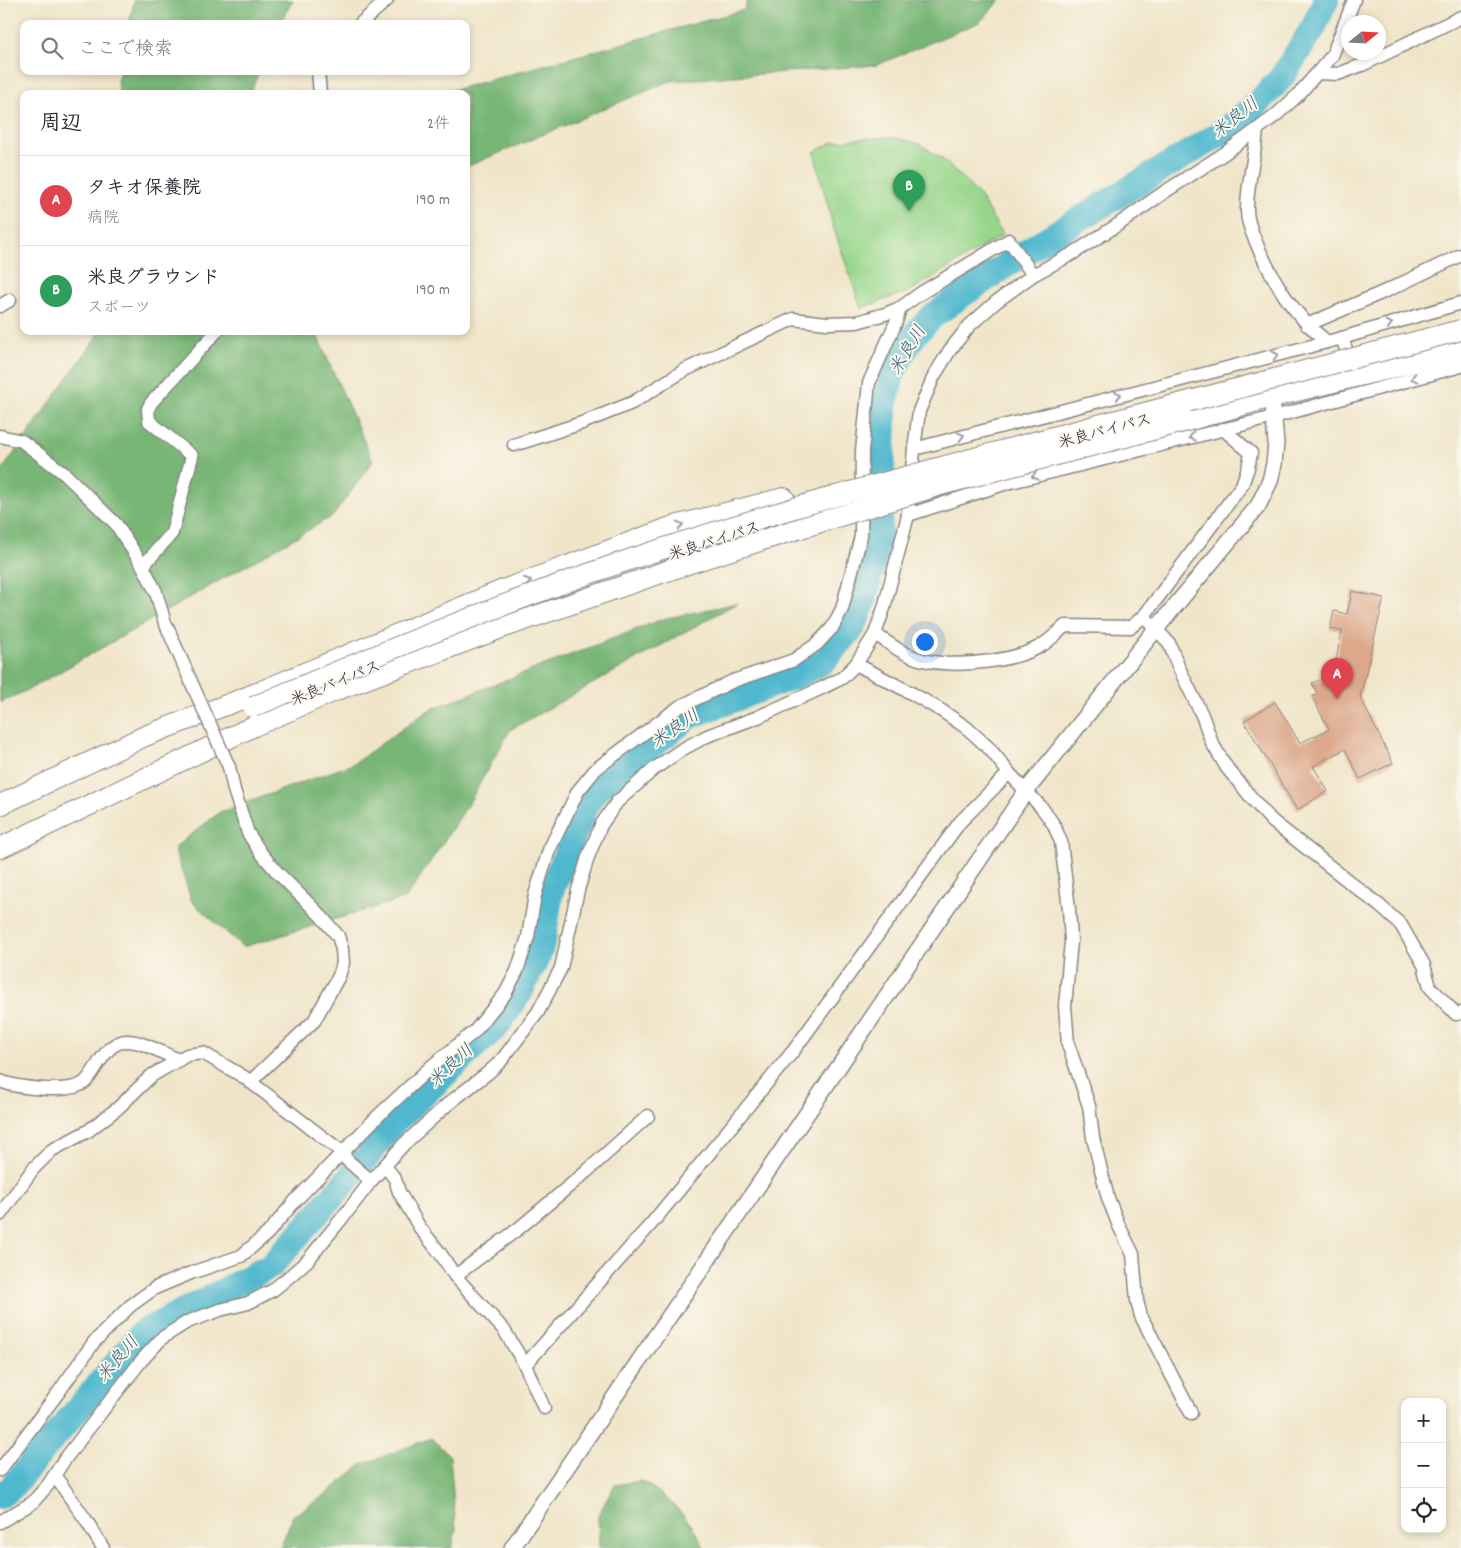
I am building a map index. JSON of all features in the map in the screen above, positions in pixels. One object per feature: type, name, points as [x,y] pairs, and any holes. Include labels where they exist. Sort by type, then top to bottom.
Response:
[{"type":"main road","points":[[0,805],[145,736],[248,697],[503,590],[671,527],[1267,373],[1344,345],[1461,321]]},
{"type":"main road","name":"米良バイパス","points":[[0,834],[360,661],[487,610],[608,567],[815,501],[1461,330]]},
{"type":"main road","name":"米良バイパス","points":[[0,819],[130,756],[254,712],[495,618],[672,556],[785,519],[940,475],[1461,339]]},
{"type":"main road","points":[[0,848],[254,726],[337,690],[516,623],[690,563],[944,484],[1187,421],[1273,407],[1461,351]]},
{"type":"street","points":[[364,20],[387,0]]},
{"type":"street","points":[[0,1522],[32,1504],[140,1362],[162,1338],[187,1322],[220,1310],[248,1303],[273,1290],[308,1260],[348,1212],[368,1178],[386,1166],[404,1144],[426,1123],[501,1060],[538,1012],[561,968],[578,890],[588,857],[601,825],[617,802],[648,774],[681,750],[707,736],[758,717],[822,688],[842,678],[856,664],[875,634],[884,608],[908,515],[919,411],[934,376],[950,350],[969,326],[1031,272],[1072,254],[1257,130],[1298,95],[1332,56],[1354,0]]},
{"type":"street","points":[[1319,73],[1338,74],[1362,65],[1461,17]]},
{"type":"street","points":[[318,75],[320,90]]},
{"type":"street","points":[[1257,130],[1247,212],[1252,231],[1276,284],[1307,325],[1327,342]]},
{"type":"street","points":[[514,445],[582,423],[632,403],[684,370],[793,319],[827,323],[857,322],[900,308],[921,293],[1009,240],[1031,272]]},
{"type":"street","points":[[1307,325],[1388,290],[1461,255]]},
{"type":"street","points":[[914,449],[1327,342],[1344,345],[1461,303]]},
{"type":"street","points":[[0,1470],[58,1394],[94,1342],[130,1306],[155,1288],[191,1273],[241,1256],[268,1233],[295,1201],[345,1156],[433,1065],[475,1032],[505,994],[522,958],[528,938],[535,896],[550,850],[578,790],[596,769],[679,707],[733,681],[794,660],[817,644],[832,628],[842,609],[861,536],[862,451],[869,383],[896,322],[900,308]]},
{"type":"street","points":[[143,566],[172,533],[192,456],[149,421],[148,409],[151,403],[213,335]]},
{"type":"street","points":[[908,515],[1007,483],[1223,429],[1273,407],[1461,366]]},
{"type":"street","points":[[512,1548],[1026,791],[1262,500],[1270,481],[1276,443],[1273,407],[1267,373]]},
{"type":"street","points":[[875,634],[901,651],[922,660],[968,664],[1018,654],[1034,648],[1044,644],[1065,626],[1131,627],[1144,616],[1242,485],[1252,453],[1223,429]]},
{"type":"street","points":[[0,436],[22,441],[66,475],[116,524],[143,566],[156,592],[164,620],[229,767],[234,790],[248,833],[261,853],[277,872],[338,936],[342,948],[343,963],[339,976],[314,1021],[250,1082]]},
{"type":"street","points":[[1144,616],[1169,643],[1202,715],[1212,743],[1227,768],[1254,802],[1272,821],[1380,906],[1401,925],[1424,965],[1430,987],[1445,1005],[1456,1014],[1461,1013]]},
{"type":"street","points":[[856,664],[942,711],[990,749],[1054,825],[1061,842],[1071,942],[1065,1006],[1068,1044],[1088,1106],[1093,1138],[1108,1198],[1133,1254],[1140,1316],[1191,1413]]},
{"type":"street","points":[[525,1365],[652,1223],[782,1065],[895,914],[960,822],[1009,773]]},
{"type":"street","points":[[0,1081],[20,1087],[52,1089],[77,1085],[83,1083],[101,1058],[113,1046],[122,1041],[140,1043],[179,1060]]},
{"type":"street","points":[[0,1215],[33,1169],[52,1150],[88,1131],[118,1108],[150,1076],[187,1055],[202,1053],[250,1082],[345,1156],[368,1178]]},
{"type":"street","points":[[455,1276],[534,1216],[648,1116]]},
{"type":"street","points":[[386,1166],[395,1179],[399,1192],[420,1228],[455,1276],[504,1330],[525,1365],[544,1408]]},
{"type":"street","points":[[55,1476],[103,1548]]},
{"type":"green space","points":[[134,0],[293,0],[281,20],[130,20]]},
{"type":"green space","points":[[748,0],[1000,0],[980,22],[877,65],[670,81],[470,165],[470,90],[454,90],[744,10]]},
{"type":"green space","points":[[119,75],[257,75],[252,90],[119,90],[117,82]]},
{"type":"green space","points":[[892,137],[920,144],[945,161],[979,195],[1003,235],[910,291],[861,308],[833,226],[814,152],[833,142]]},
{"type":"green space","points":[[98,335],[317,335],[373,461],[333,516],[28,690],[0,702],[0,473]]},
{"type":"green space","points":[[737,603],[510,730],[466,808],[406,898],[243,947],[192,902],[174,848],[220,812],[353,764],[429,710],[663,619]]},
{"type":"green space","points":[[431,1438],[450,1456],[456,1529],[452,1548],[280,1548],[293,1516],[325,1495],[361,1465]]},
{"type":"green space","points":[[642,1481],[661,1494],[686,1518],[704,1548],[599,1548],[598,1515],[615,1485]]},
{"type":"building","points":[[1352,591],[1384,598],[1360,697],[1393,763],[1360,779],[1345,749],[1313,766],[1328,791],[1297,810],[1244,721],[1275,702],[1300,743],[1329,729],[1312,697],[1317,694],[1312,683],[1333,674],[1342,631],[1330,629],[1334,611],[1347,614]]},
{"type":"waterway","name":"米良川","points":[[0,1496],[10,1489],[143,1332],[271,1266],[363,1162],[394,1122],[497,1026],[519,994],[538,956],[543,940],[551,891],[586,805],[597,789],[690,716],[798,675],[824,661],[853,627],[864,600],[879,536],[885,404],[892,375],[916,333],[933,316],[959,297],[1038,244],[1218,135],[1254,107],[1282,77],[1313,28],[1326,0]]},
{"type":"place","name":"米良グラウンド","points":[[909,211]]},
{"type":"place","name":"タキオ保養院","points":[[1337,699]]}]
